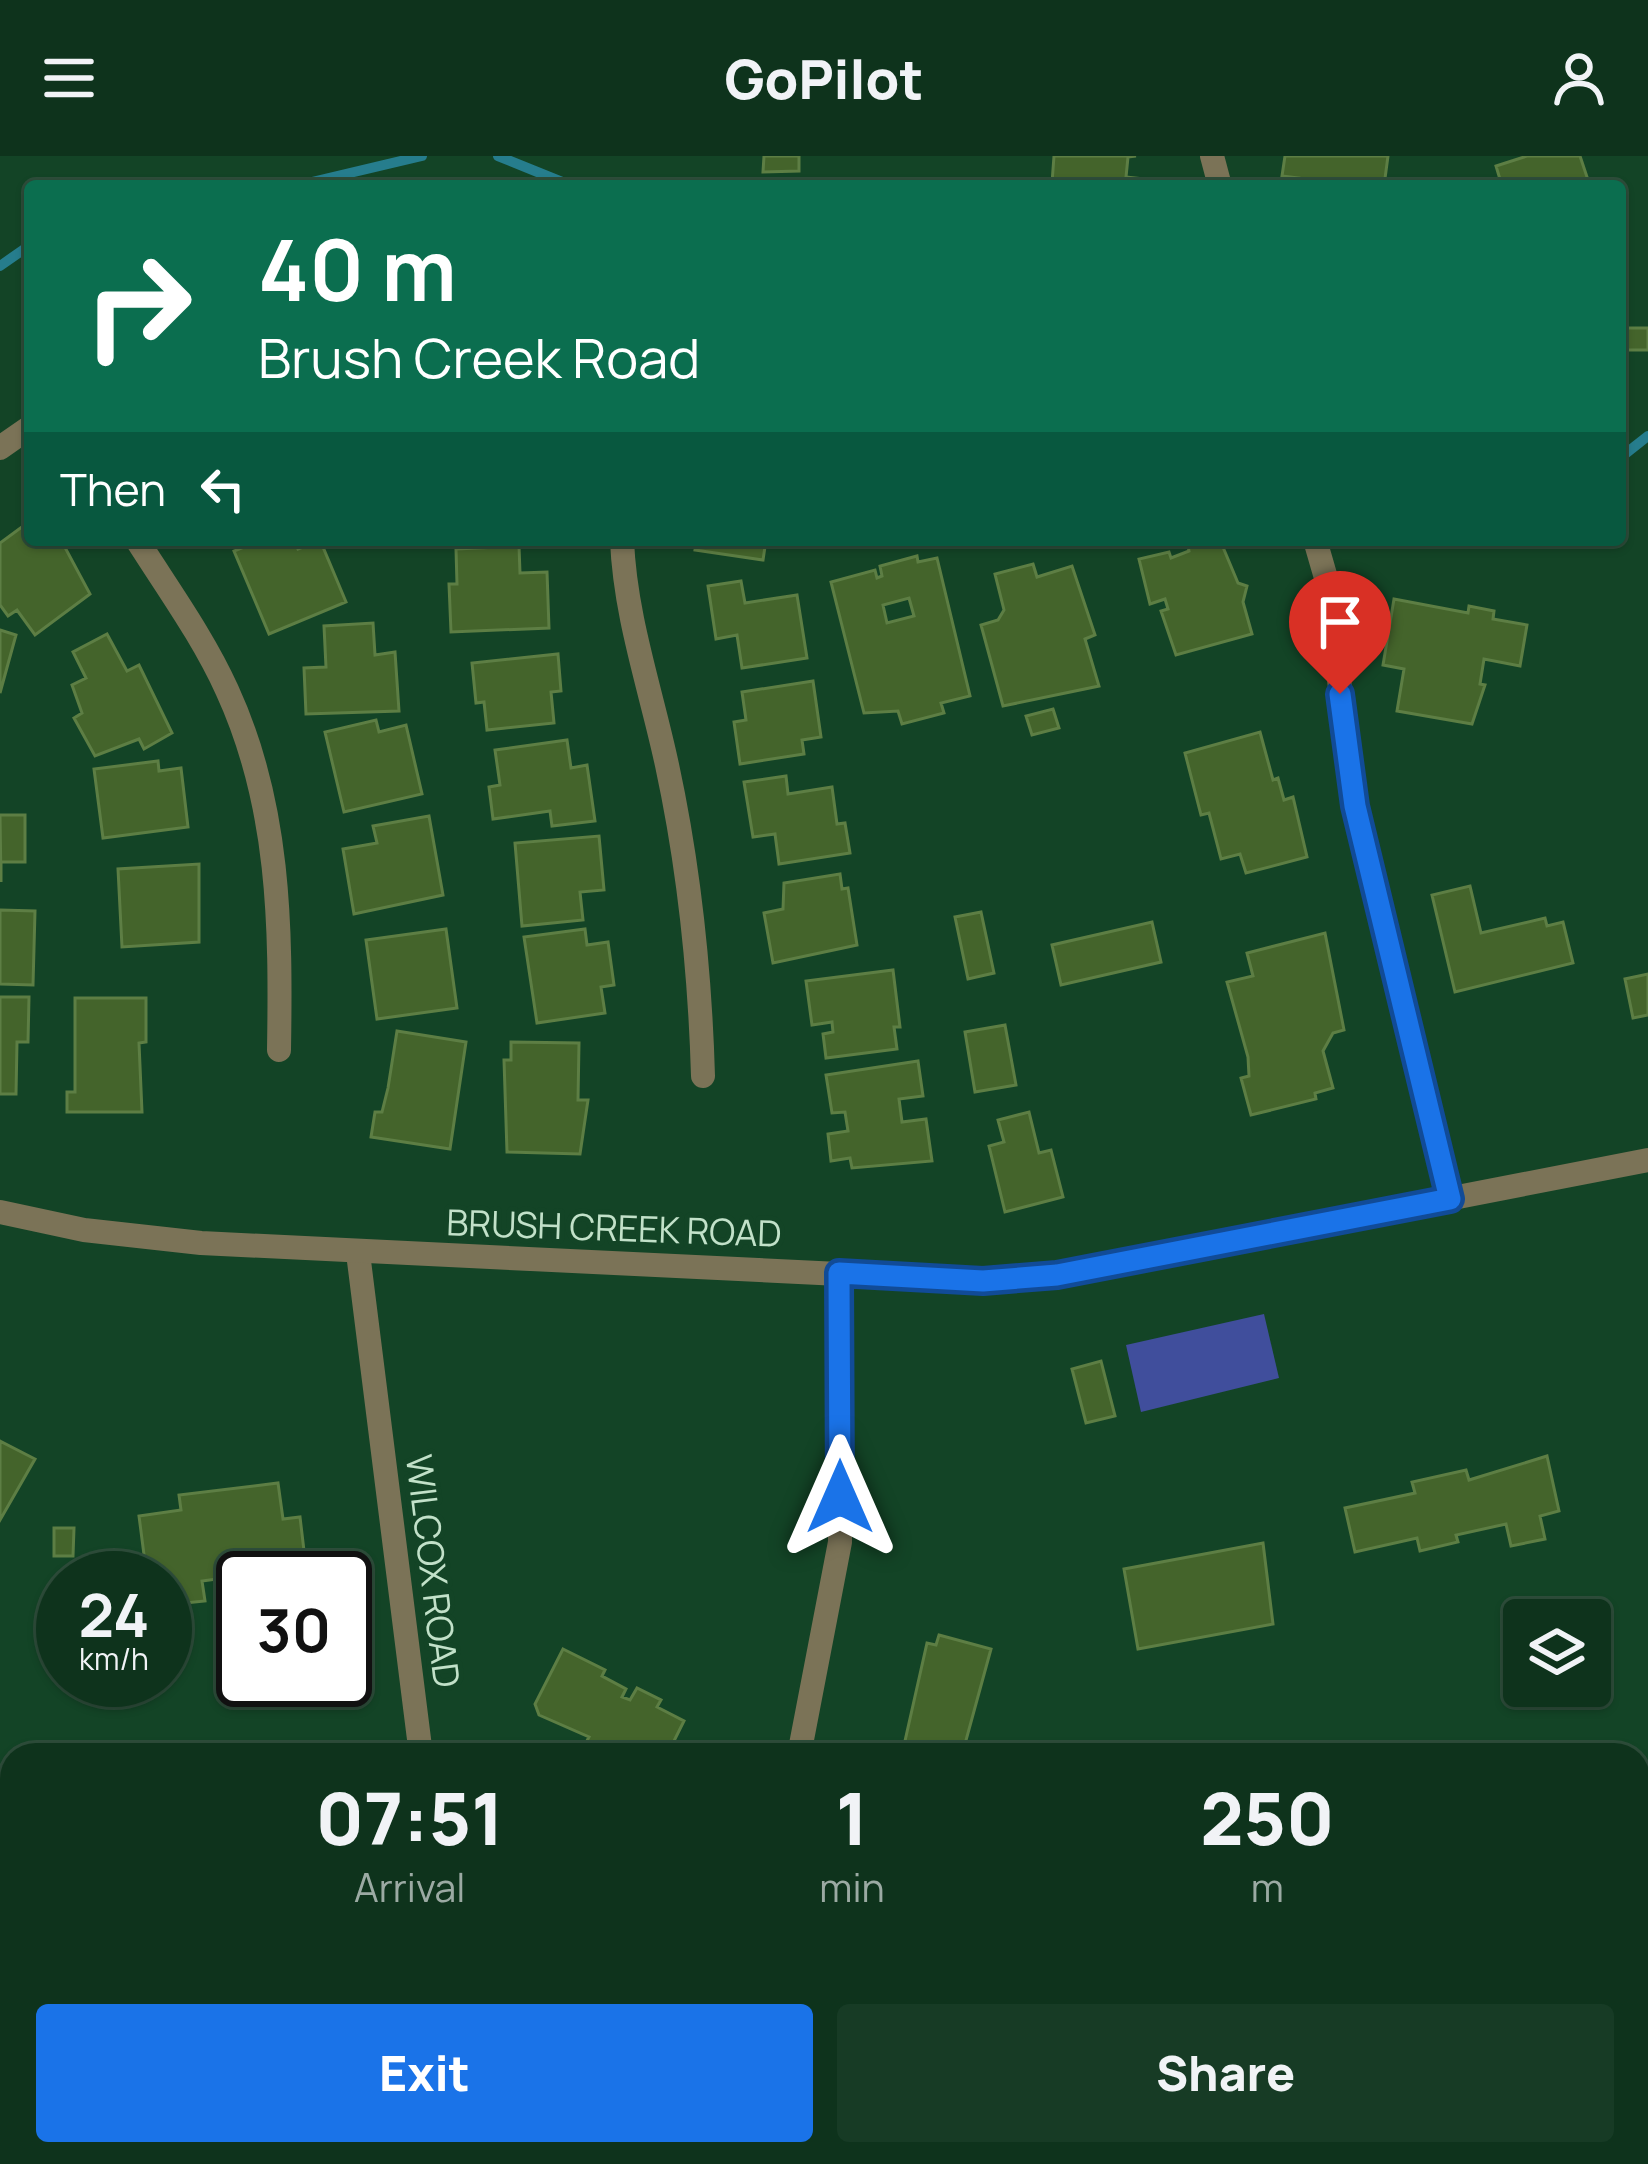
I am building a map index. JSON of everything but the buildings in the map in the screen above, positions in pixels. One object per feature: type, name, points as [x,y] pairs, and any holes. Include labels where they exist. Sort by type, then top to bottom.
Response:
[{"type":"street","points":[[141,546],[227,689],[249,747],[281,911],[279,1050]]},
{"type":"street","points":[[622,546],[627,602],[677,818],[701,1006],[703,1076]]},
{"type":"street","points":[[1317,546],[1327,578],[1355,806],[1450,1199]]},
{"type":"street","name":"BRUSH CREEK ROAD","points":[[0,1212],[148,1239],[983,1281],[1057,1275],[1648,1160]]},
{"type":"street","name":"WILCOX ROAD","points":[[358,1253],[419,1743]]},
{"type":"street","points":[[802,1743],[840,1542],[839,1273]]},
{"type":"shaded area","points":[[1264,1314],[1279,1378],[1141,1412],[1126,1345]]},
{"type":"waterway","points":[[320,180],[422,156]]},
{"type":"waterway","points":[[498,156],[557,180]]},
{"type":"waterway","points":[[0,266],[24,249]]},
{"type":"waterway","points":[[1626,453],[1648,436]]},
{"type":"route","points":[[840,1497],[839,1273],[1016,1280],[1450,1199],[1355,806],[1340,694]]}]
